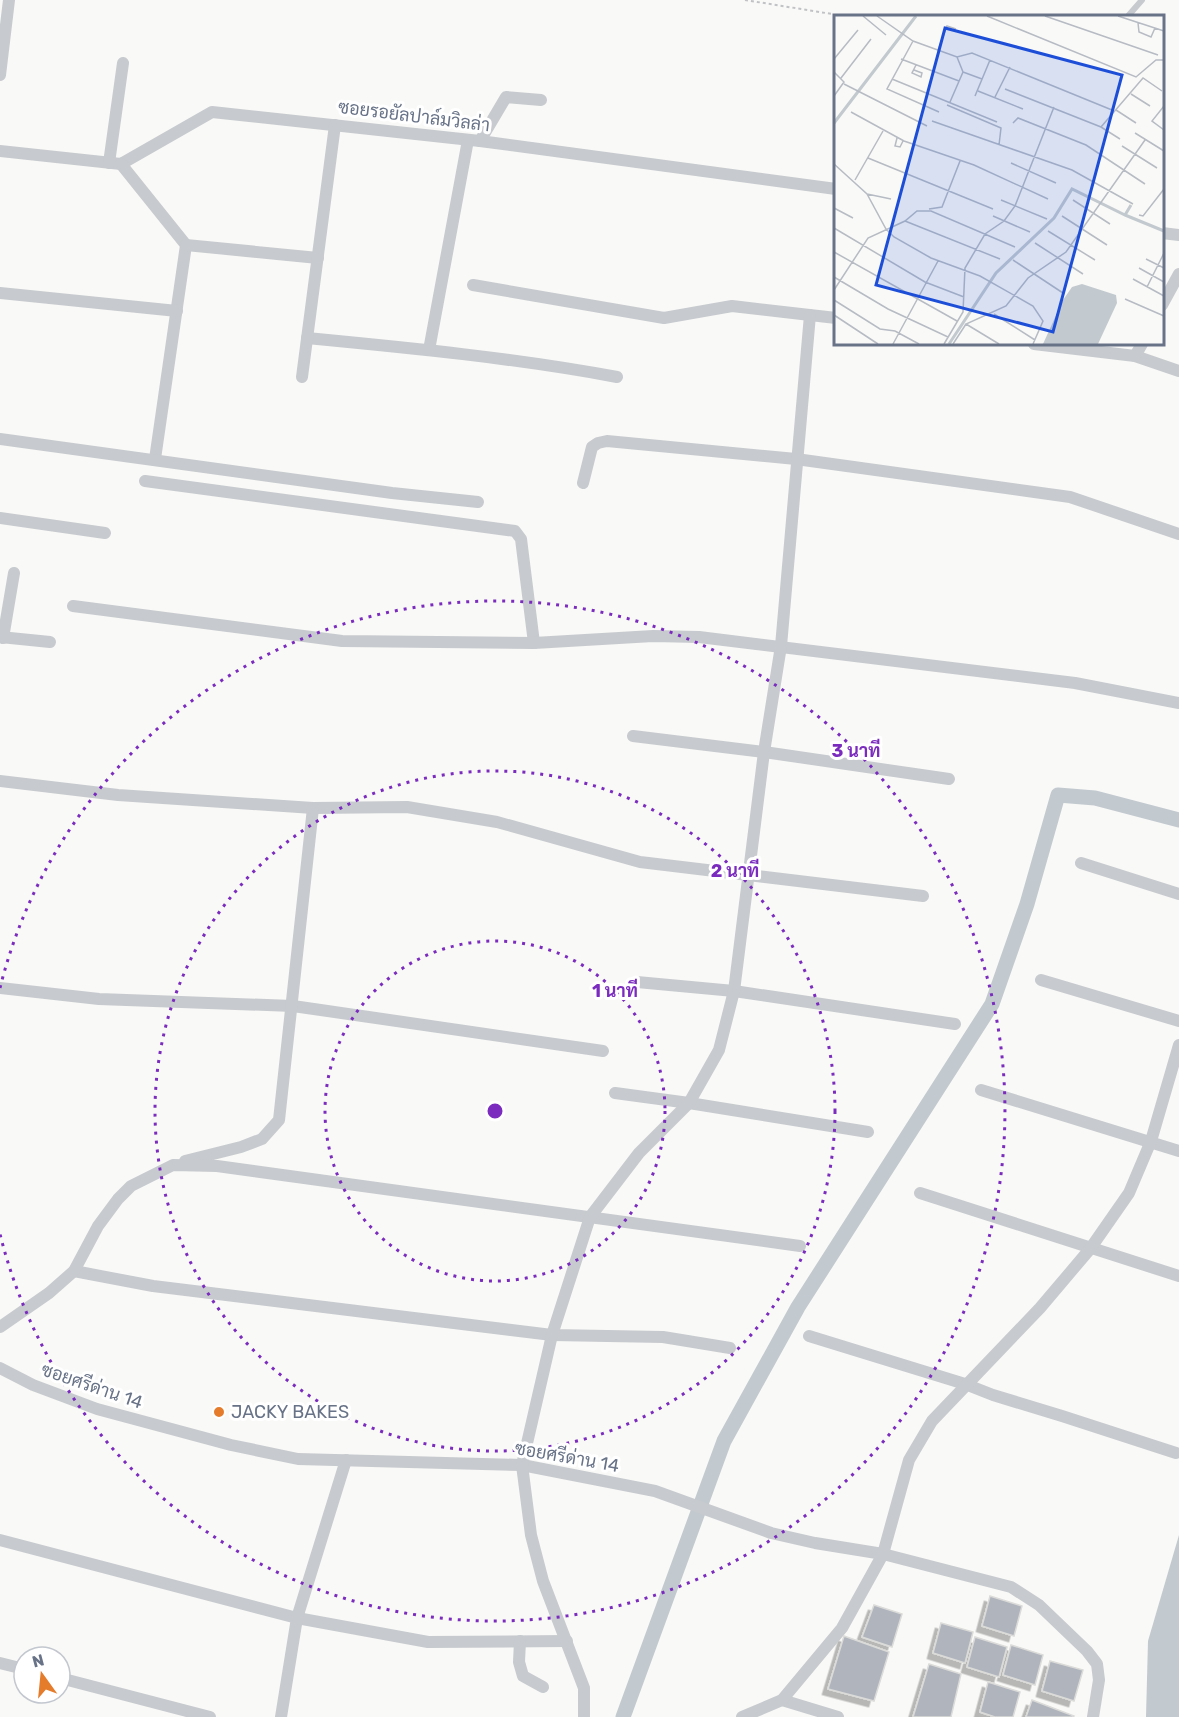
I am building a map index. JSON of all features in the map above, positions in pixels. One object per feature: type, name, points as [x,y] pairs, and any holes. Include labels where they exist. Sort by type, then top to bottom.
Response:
[{"type":"street","points":[[0,75],[9,0]]},
{"type":"street","points":[[115,164],[123,63]]},
{"type":"street","points":[[429,350],[474,140],[506,97],[541,100]]},
{"type":"street","name":"ซอยรอยัลปาล์มวิลล่า","points":[[115,164],[212,112],[474,140],[834,189]]},
{"type":"street","points":[[302,377],[335,125]]},
{"type":"street","points":[[0,152],[115,164],[186,245],[318,258]]},
{"type":"street","points":[[1164,233],[1179,235]]},
{"type":"street","points":[[155,459],[186,245]]},
{"type":"street","points":[[1164,302],[1179,274]]},
{"type":"street","points":[[473,285],[664,318],[732,306],[834,318]]},
{"type":"street","points":[[0,293],[177,311]]},
{"type":"street","points":[[584,1717],[584,1688],[543,1581],[531,1535],[522,1465],[552,1335],[590,1217],[639,1153],[689,1103],[719,1050],[734,991],[764,752],[780,646],[810,315]]},
{"type":"street","points":[[307,338],[429,350],[570,368],[617,377]]},
{"type":"street","points":[[1042,345],[1136,356],[1179,371]]},
{"type":"street","points":[[1136,356],[1142,345]]},
{"type":"street","points":[[0,439],[392,493],[478,502]]},
{"type":"street","points":[[583,483],[592,447],[598,442],[607,441],[796,459],[1070,497],[1179,534]]},
{"type":"street","points":[[145,481],[515,531],[521,538],[534,643]]},
{"type":"street","points":[[0,518],[105,533]]},
{"type":"street","points":[[14,573],[1,638],[50,642]]},
{"type":"street","points":[[73,606],[342,641],[534,643],[677,635],[1075,683],[1179,703]]},
{"type":"street","points":[[633,736],[764,752],[949,779]]},
{"type":"street","points":[[0,781],[118,795],[313,808],[407,807],[496,822],[640,862],[923,896]]},
{"type":"street","points":[[0,1327],[49,1293],[74,1271],[98,1226],[131,1186],[173,1165],[262,1139],[279,1120],[313,808]]},
{"type":"street","points":[[1081,863],[1179,894]]},
{"type":"street","points":[[1041,981],[1179,1021]]},
{"type":"street","points":[[638,982],[734,991],[955,1024]]},
{"type":"street","points":[[0,988],[99,999],[293,1006],[603,1051]]},
{"type":"street","points":[[742,1717],[782,1700],[842,1628],[883,1554],[909,1460],[932,1421],[1040,1308],[1090,1249],[1129,1193],[1151,1142],[1179,1045]]},
{"type":"street","points":[[981,1090],[1179,1151]]},
{"type":"street","points":[[615,1093],[868,1132]]},
{"type":"street","points":[[173,1165],[217,1166],[800,1246]]},
{"type":"street","points":[[920,1193],[1179,1276]]},
{"type":"street","points":[[74,1271],[153,1286],[552,1335],[663,1337],[730,1348]]},
{"type":"street","points":[[808,1336],[965,1384],[1176,1453]]},
{"type":"street","name":"ซอยศรีด่าน 14","points":[[0,1368],[33,1385],[97,1409],[231,1445],[298,1459],[522,1465],[655,1491],[771,1533],[883,1554],[1011,1587],[1039,1605],[1087,1651],[1097,1664],[1099,1680],[1093,1717]]},
{"type":"street","points":[[281,1717],[297,1618],[346,1460]]},
{"type":"street","points":[[0,1540],[297,1618],[428,1642],[567,1641]]},
{"type":"street","points":[[520,1641],[519,1662],[524,1676],[543,1687]]},
{"type":"street","points":[[72,1681],[210,1717]]},
{"type":"street","points":[[782,1700],[838,1717]]},
{"type":"lane","points":[[1129,15],[1142,0]]},
{"type":"path","points":[[745,0],[832,14]]},
{"type":"shaded area","points":[[1179,1535],[1179,1717],[1146,1717],[1148,1641]]},
{"type":"building","points":[[990,1596],[1022,1606],[1014,1636],[982,1626]]},
{"type":"building","points":[[874,1605],[902,1614],[892,1647],[862,1637]]},
{"type":"building","points":[[941,1623],[973,1632],[965,1663],[933,1653]]},
{"type":"building","points":[[844,1636],[889,1652],[874,1701],[828,1689]]},
{"type":"building","points":[[975,1637],[1007,1647],[999,1677],[967,1667]]},
{"type":"building","points":[[1011,1645],[1043,1655],[1035,1685],[1003,1675]]},
{"type":"building","points":[[1050,1661],[1083,1670],[1074,1701],[1042,1691]]},
{"type":"building","points":[[929,1664],[961,1674],[951,1717],[913,1717]]},
{"type":"building","points":[[988,1682],[1020,1692],[1013,1717],[995,1717],[980,1712]]},
{"type":"building","points":[[1032,1700],[1074,1716],[1026,1717]]},
{"type":"waterway","points":[[623,1717],[724,1441],[798,1307],[992,1004],[1027,904],[1058,795],[1095,798],[1179,820]]},
{"type":"place","name":"JACKY BAKES","points":[[219,1412]]}]
